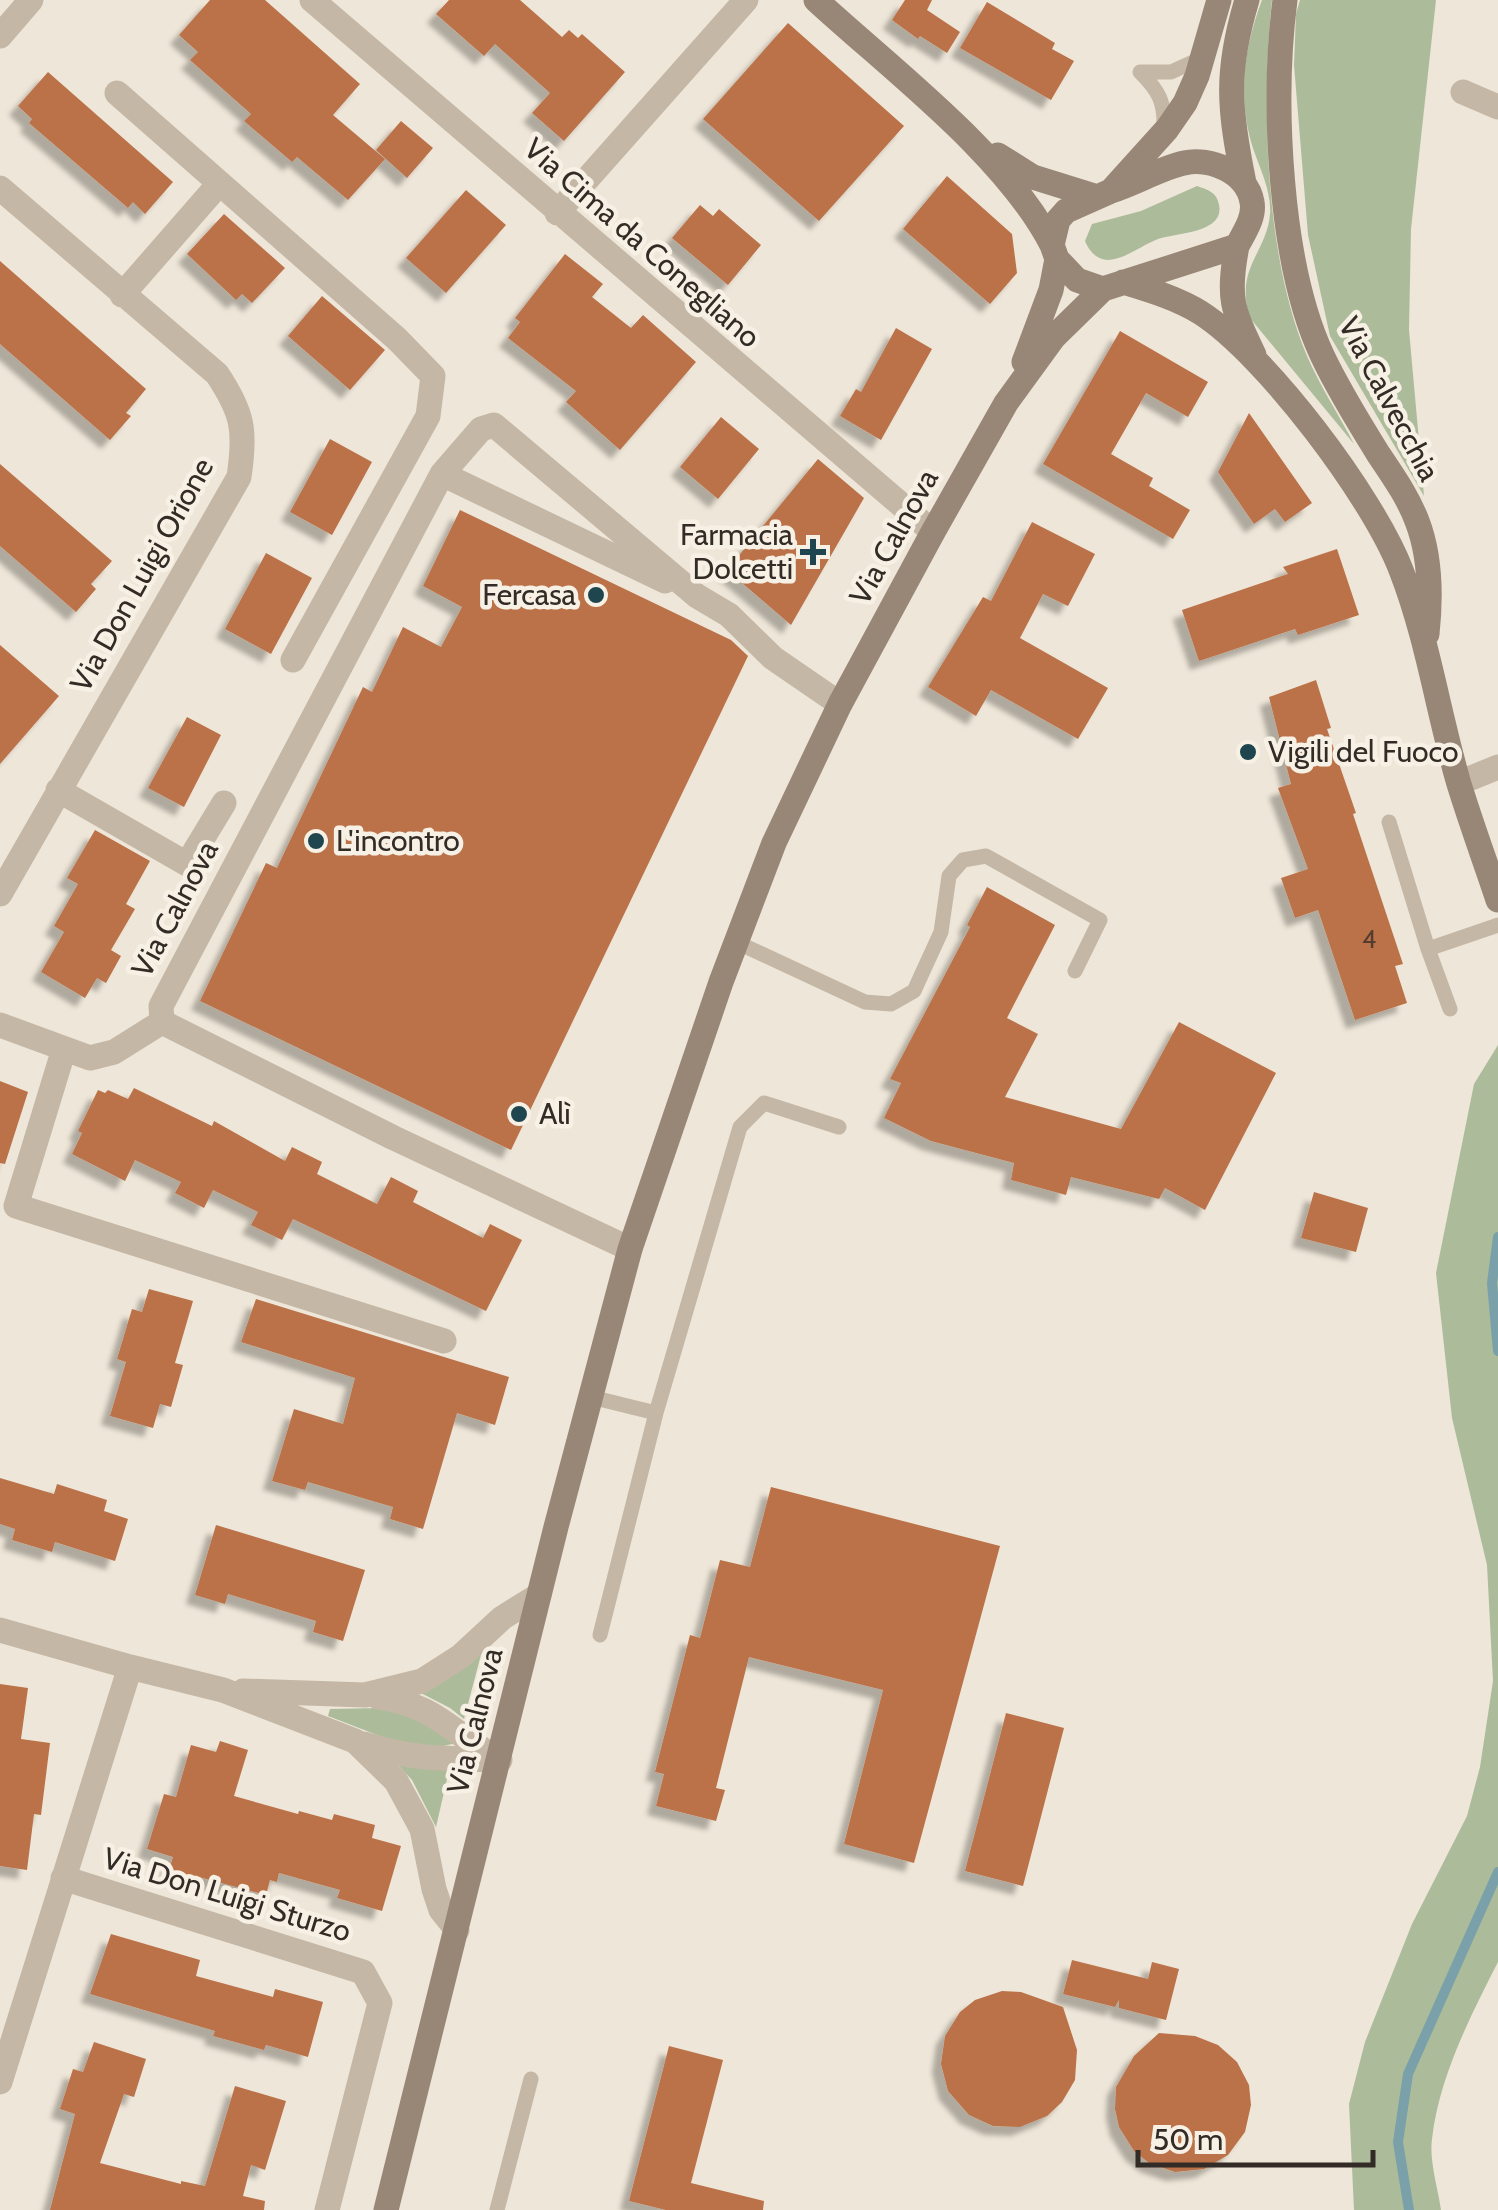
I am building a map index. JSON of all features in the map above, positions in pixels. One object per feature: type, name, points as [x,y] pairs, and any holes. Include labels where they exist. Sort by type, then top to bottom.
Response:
[{"type":"main road","points":[[816,0],[960,131],[1022,194],[1054,252]]},
{"type":"main road","points":[[1102,194],[1164,132],[1186,103],[1219,0]]},
{"type":"main road","points":[[1244,183],[1229,97],[1237,33],[1247,0]]},
{"type":"main road","name":"Via Calvecchia","points":[[1285,0],[1280,40],[1283,178],[1289,243],[1321,353],[1418,522],[1432,591],[1426,649]]},
{"type":"main road","points":[[960,131],[1033,177],[1102,194],[1180,164],[1200,161],[1223,167],[1244,183]]},
{"type":"main road","name":"Via Calvecchia","points":[[1244,183],[1253,203],[1231,276],[1231,301],[1258,364]]},
{"type":"main road","name":"Via Calnova","points":[[386,2210],[591,1396],[630,1249],[687,1075],[774,844],[840,704],[1006,403],[1038,329],[1058,220],[1066,210],[1102,194]]},
{"type":"main road","points":[[1113,285],[1238,246]]},
{"type":"main road","name":"Via Calvecchia","points":[[1054,252],[1077,280],[1160,294],[1201,314],[1258,364],[1368,503],[1401,568],[1426,649],[1459,783],[1498,900]]},
{"type":"main road","name":"Via Calnova","points":[[1006,403],[1054,337],[1113,285]]},
{"type":"street","points":[[0,36],[31,0]]},
{"type":"street","name":"Via Cima da Conegliano","points":[[312,0],[556,213],[933,532]]},
{"type":"street","points":[[556,213],[746,0]]},
{"type":"street","points":[[1463,92],[1498,107]]},
{"type":"street","points":[[117,93],[433,376],[428,416],[293,660]]},
{"type":"street","points":[[122,295],[218,185]]},
{"type":"street","name":"Via Don Luigi Orione","points":[[0,188],[217,374],[238,407],[244,441],[239,476],[0,894]]},
{"type":"street","name":"Via Calnova","points":[[630,1249],[394,1138],[162,1022],[160,1006],[442,474],[481,429],[494,425],[697,596]]},
{"type":"street","name":"Via Calnova","points":[[442,474],[730,615],[773,658],[840,704]]},
{"type":"street","points":[[1459,783],[1498,767]]},
{"type":"street","points":[[58,790],[187,864],[224,802]]},
{"type":"street","points":[[0,1025],[90,1058],[114,1052],[162,1022]]},
{"type":"street","points":[[64,1049],[16,1206],[444,1341]]},
{"type":"street","points":[[365,1695],[422,1681],[462,1656],[502,1618],[539,1594]]},
{"type":"street","points":[[0,1630],[223,1690],[396,1755],[425,1760],[450,1756],[500,1760]]},
{"type":"street","points":[[0,2082],[130,1668]]},
{"type":"street","points":[[223,1690],[402,1700],[430,1711],[500,1760]]},
{"type":"street","points":[[355,1741],[396,1781],[422,1829],[441,1910],[457,1930]]},
{"type":"street","name":"Via Don Luigi Sturzo","points":[[63,1878],[363,1972],[380,2003],[327,2210]]},
{"type":"lane","points":[[1164,132],[1159,91],[1140,72],[1171,72],[1202,58]]},
{"type":"lane","points":[[1389,822],[1450,1009]]},
{"type":"lane","points":[[736,942],[865,1002],[891,1004],[914,992],[941,932],[949,876],[963,860],[986,856],[1100,920],[1075,971]]},
{"type":"lane","points":[[1428,949],[1498,926]]},
{"type":"lane","points":[[600,1635],[656,1413],[740,1127],[764,1103],[839,1128]]},
{"type":"lane","points":[[591,1396],[656,1413]]},
{"type":"lane","points":[[497,2210],[531,2079]]},
{"type":"green space","points":[[1262,0],[1272,0],[1267,133],[1282,274],[1307,356],[1354,444],[1250,318],[1246,301],[1249,273],[1270,214],[1269,195],[1250,138],[1244,103],[1248,51]]},
{"type":"green space","points":[[1300,0],[1436,0],[1411,229],[1409,330],[1424,496],[1330,336],[1308,235],[1294,65]]},
{"type":"green space","points":[[1197,186],[1211,192],[1219,205],[1215,221],[1207,226],[1158,239],[1107,260],[1093,254],[1087,245],[1092,224],[1141,211]]},
{"type":"green space","points":[[1498,1045],[1498,1962],[1457,2048],[1441,2093],[1432,2156],[1441,2210],[1354,2210],[1349,2104],[1365,2042],[1412,1924],[1467,1816],[1480,1767],[1493,1681],[1487,1565],[1452,1418],[1436,1273],[1474,1084]]},
{"type":"green space","points":[[482,1651],[464,1719],[421,1693]]},
{"type":"green space","points":[[330,1709],[402,1711],[456,1743],[431,1749],[398,1743],[328,1716]]},
{"type":"green space","points":[[397,1764],[450,1766],[436,1827],[412,1780]]},
{"type":"building","points":[[210,0],[265,0],[360,84],[333,115],[385,159],[348,200],[297,157],[292,162],[244,121],[251,114],[190,60],[198,52],[179,35]]},
{"type":"building","points":[[449,0],[520,0],[562,37],[569,30],[578,38],[582,34],[625,72],[564,141],[532,113],[550,93],[495,44],[484,56],[436,14]]},
{"type":"building","points":[[905,0],[932,0],[927,10],[960,32],[947,53],[892,20]]},
{"type":"building","points":[[987,2],[1055,43],[1052,49],[1074,61],[1051,100],[960,48]]},
{"type":"building","points":[[788,23],[904,126],[819,221],[703,119]]},
{"type":"building","points":[[48,72],[173,182],[145,214],[133,202],[128,208],[29,123],[32,119],[18,106]]},
{"type":"building","points":[[401,121],[433,148],[407,178],[376,150]]},
{"type":"building","points":[[947,176],[1012,234],[1017,273],[990,304],[903,229]]},
{"type":"building","points":[[466,190],[506,225],[446,293],[406,258]]},
{"type":"building","points":[[700,205],[713,216],[719,209],[761,245],[728,285],[672,238]]},
{"type":"building","points":[[224,214],[285,268],[252,303],[242,294],[236,300],[187,254]]},
{"type":"building","points":[[565,254],[603,284],[592,297],[631,328],[643,315],[696,362],[620,450],[566,402],[576,391],[508,338],[520,322],[515,318]]},
{"type":"building","points":[[0,261],[146,389],[126,413],[131,416],[110,440],[0,344]]},
{"type":"building","points":[[322,296],[385,350],[350,390],[288,336]]},
{"type":"building","points":[[896,328],[932,349],[881,440],[840,416],[856,389],[861,392]]},
{"type":"building","points":[[1120,331],[1208,382],[1188,417],[1146,393],[1111,454],[1153,478],[1149,486],[1190,510],[1173,539],[1043,464]]},
{"type":"building","points":[[1249,413],[1312,503],[1285,522],[1275,509],[1254,524],[1218,472]]},
{"type":"building","points":[[721,417],[759,449],[718,499],[680,467]]},
{"type":"building","points":[[330,439],[372,462],[332,535],[290,512]]},
{"type":"building","points":[[818,459],[864,498],[791,625],[727,570]]},
{"type":"building","points":[[0,464],[112,561],[91,584],[96,589],[76,612],[0,546]]},
{"type":"building","points":[[460,510],[731,640],[748,656],[511,1150],[200,1001],[266,863],[277,868],[363,687],[372,692],[403,627],[441,647],[462,607],[423,586]]},
{"type":"building","points":[[1032,522],[1095,554],[1068,606],[1043,594],[1020,638],[1108,688],[1078,739],[991,690],[976,716],[928,687],[983,597],[991,601]]},
{"type":"building","points":[[1337,549],[1359,615],[1298,635],[1295,629],[1199,661],[1182,610],[1288,574],[1283,567]]},
{"type":"building","points":[[266,553],[312,578],[271,654],[225,629]]},
{"type":"building","points":[[0,645],[59,696],[0,764]]},
{"type":"building","points":[[1316,680],[1331,728],[1327,729],[1356,813],[1353,814],[1403,964],[1395,966],[1407,1003],[1355,1020],[1318,910],[1295,918],[1281,878],[1308,869],[1278,788],[1291,784],[1269,697]]},
{"type":"building","points":[[187,717],[221,735],[184,807],[148,788]]},
{"type":"building","points":[[95,830],[150,861],[126,904],[135,909],[111,950],[121,956],[106,983],[97,978],[85,998],[41,972],[64,932],[54,926],[78,884],[67,878]]},
{"type":"building","points":[[987,887],[1055,925],[1007,1018],[1038,1034],[1005,1097],[1121,1129],[1179,1022],[1276,1073],[1205,1210],[1165,1188],[1159,1199],[1071,1177],[1066,1195],[1011,1180],[1014,1163],[931,1141],[884,1118],[901,1083],[890,1079]]},
{"type":"building","points":[[0,1081],[28,1092],[5,1164],[0,1163]]},
{"type":"building","points":[[134,1088],[212,1126],[214,1121],[285,1161],[292,1147],[322,1162],[317,1174],[377,1204],[391,1177],[418,1191],[413,1202],[483,1238],[490,1224],[522,1240],[486,1311],[293,1219],[282,1240],[251,1225],[258,1212],[213,1190],[204,1208],[175,1193],[181,1182],[135,1160],[125,1181],[72,1154],[82,1133],[78,1131],[98,1090],[128,1099]]},
{"type":"building","points":[[1314,1192],[1368,1208],[1356,1252],[1301,1238]]},
{"type":"building","points":[[149,1289],[193,1301],[175,1363],[183,1365],[171,1407],[160,1404],[153,1428],[110,1416],[126,1362],[117,1359],[132,1309],[142,1312]]},
{"type":"building","points":[[256,1299],[509,1377],[495,1425],[457,1413],[423,1529],[390,1519],[393,1507],[308,1482],[305,1490],[272,1481],[294,1409],[343,1424],[355,1378],[241,1342]]},
{"type":"building","points":[[0,1478],[54,1494],[57,1484],[107,1500],[104,1511],[128,1519],[115,1561],[55,1542],[52,1552],[12,1540],[15,1529],[0,1524]]},
{"type":"building","points":[[771,1487],[1000,1546],[914,1863],[844,1844],[883,1690],[749,1657],[716,1788],[725,1790],[716,1821],[656,1806],[664,1774],[655,1772],[690,1635],[700,1638],[720,1560],[750,1567]]},
{"type":"building","points":[[216,1525],[365,1570],[343,1641],[313,1632],[316,1621],[228,1594],[225,1604],[195,1595]]},
{"type":"building","points":[[0,1684],[28,1688],[21,1739],[50,1743],[41,1815],[34,1814],[27,1870],[0,1866]]},
{"type":"building","points":[[1006,1713],[1064,1728],[1023,1886],[965,1871]]},
{"type":"building","points":[[220,1741],[248,1750],[234,1796],[298,1814],[299,1811],[332,1820],[334,1814],[375,1825],[372,1838],[401,1846],[382,1911],[337,1898],[340,1890],[279,1873],[277,1882],[270,1880],[266,1895],[168,1873],[173,1857],[147,1849],[164,1794],[176,1797],[191,1745],[216,1752]]},
{"type":"building","points":[[111,1934],[200,1960],[196,1976],[273,1997],[275,1989],[323,2002],[308,2057],[213,2036],[215,2031],[90,1994]]},
{"type":"building","points":[[1072,1960],[1148,1979],[1152,1962],[1179,1969],[1166,2020],[1119,2008],[1119,2000],[1115,2007],[1063,1994]]},
{"type":"building","points":[[1002,1991],[1021,1992],[1063,2007],[1077,2050],[1075,2080],[1062,2102],[1047,2116],[1020,2127],[993,2126],[969,2115],[948,2091],[941,2064],[945,2036],[960,2012],[975,2000]]},
{"type":"building","points":[[1159,2033],[1195,2036],[1218,2045],[1237,2062],[1249,2085],[1251,2105],[1245,2132],[1228,2155],[1204,2169],[1175,2172],[1149,2163],[1134,2151],[1119,2127],[1116,2087],[1134,2056]]},
{"type":"building","points":[[94,2042],[146,2059],[134,2097],[124,2094],[100,2163],[181,2184],[205,2186],[235,2086],[286,2101],[265,2170],[251,2165],[243,2196],[265,2201],[264,2210],[50,2210],[75,2114],[60,2109],[73,2069],[83,2072]]},
{"type":"building","points":[[669,2046],[723,2060],[691,2183],[764,2201],[763,2210],[666,2210],[629,2201]]},
{"type":"waterway","points":[[1498,1237],[1492,1283],[1498,1351]]},
{"type":"waterway","points":[[1409,2210],[1398,2142],[1408,2074],[1498,1872]]},
{"type":"place","name":"Farmacia Dolcetti","points":[[813,552]]},
{"type":"place","name":"Fercasa","points":[[596,595]]},
{"type":"place","name":"Vigili del Fuoco","points":[[1248,752]]},
{"type":"place","name":"L'incontro","points":[[316,841]]},
{"type":"place","name":"Alì","points":[[519,1114]]}]
